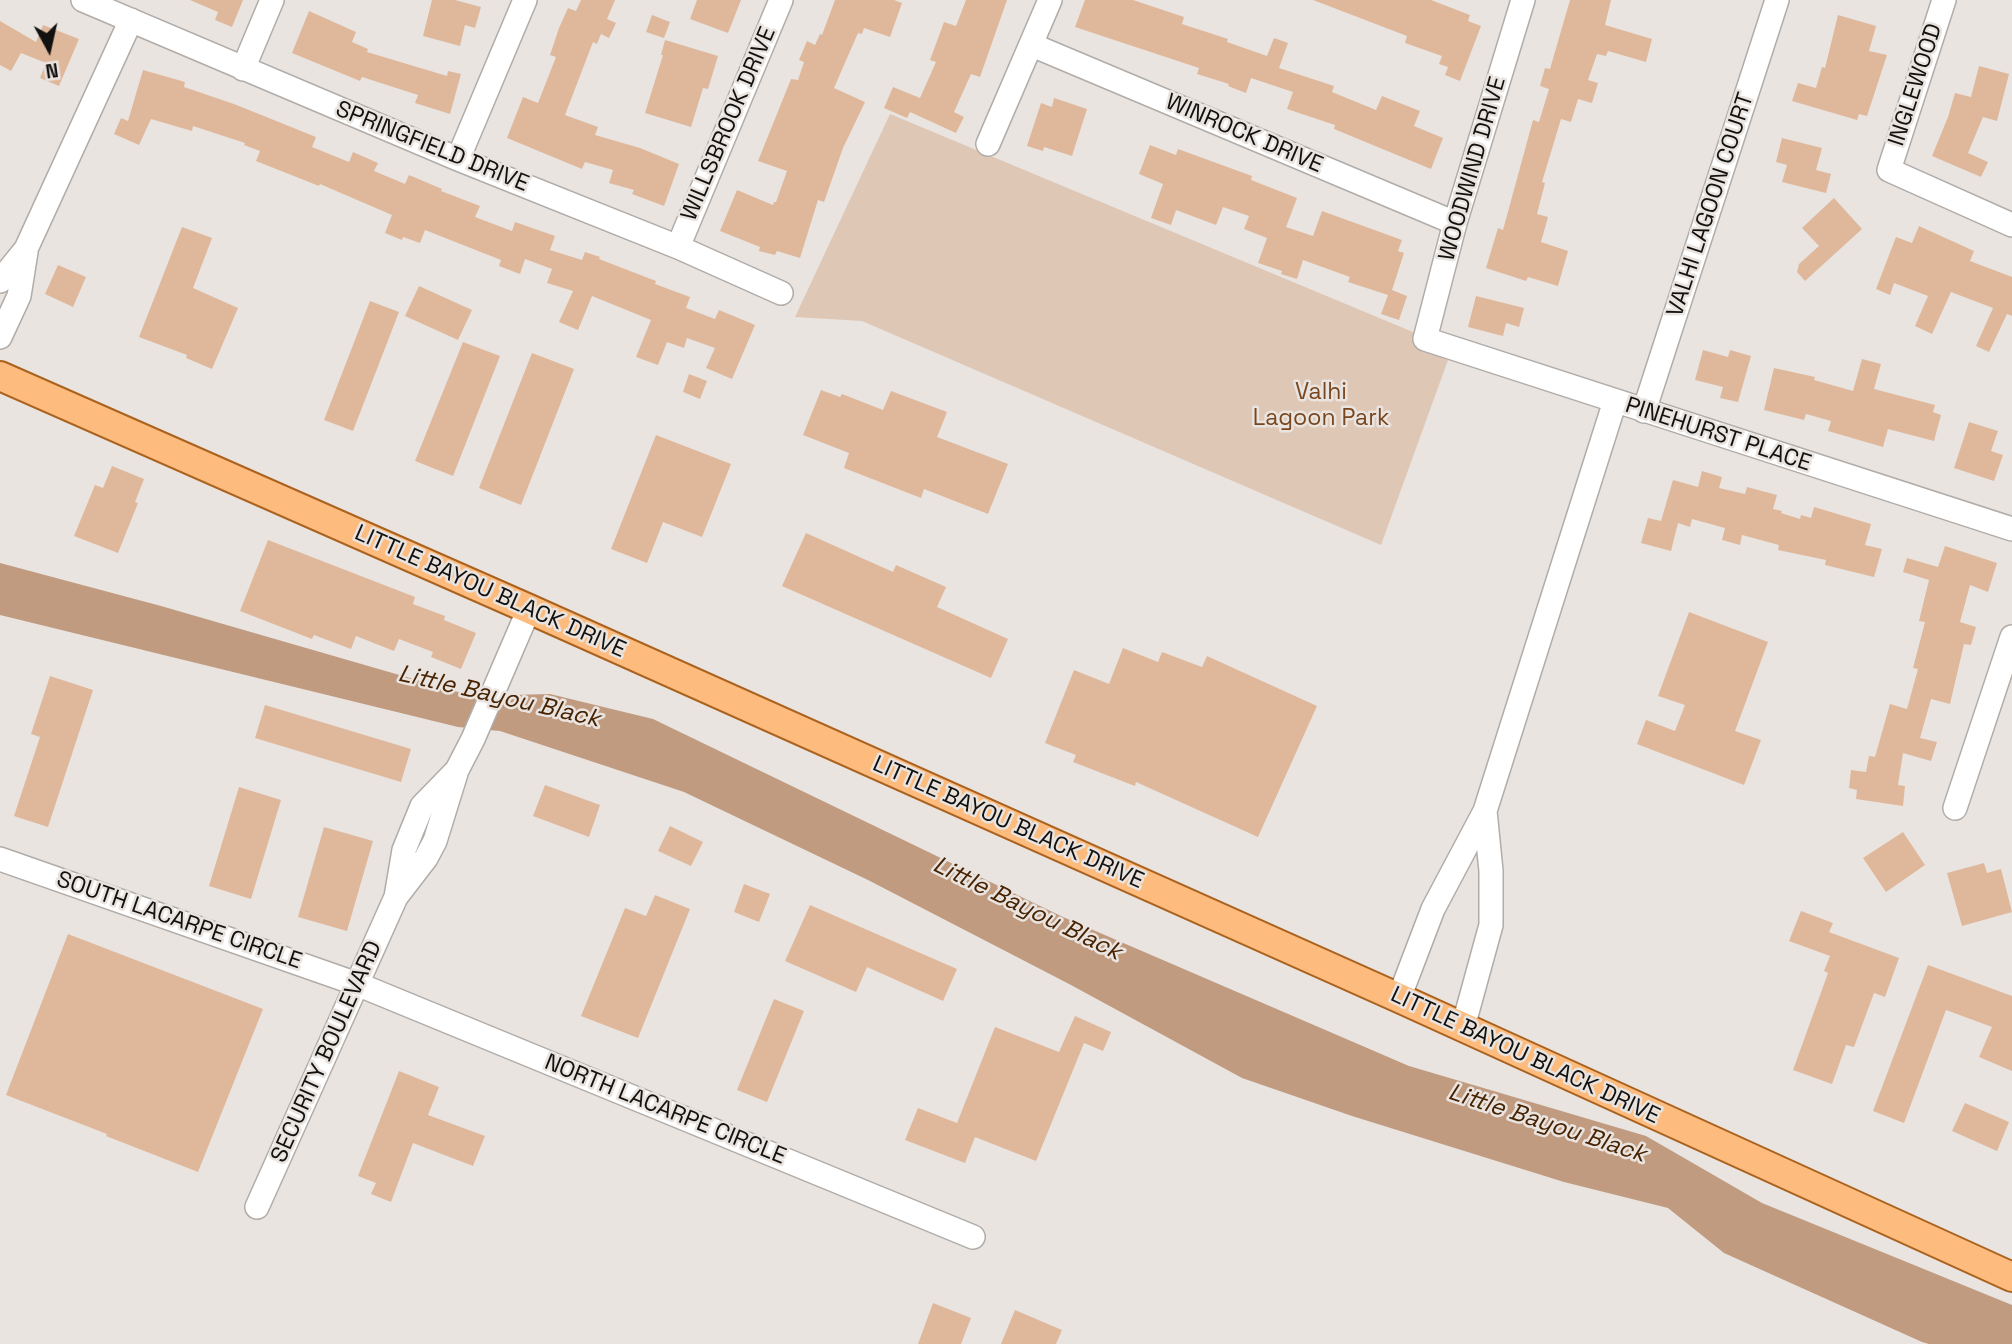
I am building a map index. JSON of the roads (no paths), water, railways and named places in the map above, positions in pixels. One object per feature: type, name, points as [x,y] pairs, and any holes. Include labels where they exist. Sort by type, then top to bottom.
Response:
[{"type":"main road","name":"LITTLE BAYOU BLACK DRIVE","points":[[0,376],[529,608],[1399,998],[2012,1277]]},
{"type":"street","name":"SPRINGFIELD DRIVE","points":[[83,0],[458,159],[678,247],[780,293]]},
{"type":"street","points":[[243,69],[272,0]]},
{"type":"street","points":[[458,159],[525,0]]},
{"type":"street","name":"WILLSBROOK DRIVE","points":[[678,247],[780,0]]},
{"type":"street","points":[[988,144],[1050,0]]},
{"type":"street","name":"WOODWIND DRIVE","points":[[1425,339],[1455,223],[1523,0]]},
{"type":"street","name":"VALHI LAGOON COURT","points":[[1644,411],[1777,0]]},
{"type":"street","name":"INGLEWOOD","points":[[1944,0],[1889,170],[2012,225]]},
{"type":"street","points":[[0,281],[26,248],[131,20]]},
{"type":"street","name":"WINROCK DRIVE","points":[[1031,44],[1455,223]]},
{"type":"street","points":[[0,337],[19,296],[26,248]]},
{"type":"street","name":"PINEHURST PLACE","points":[[1425,339],[2012,529]]},
{"type":"street","points":[[1399,998],[1433,909],[1485,811],[1615,401]]},
{"type":"street","name":"SECURITY BOULEVARD","points":[[257,1207],[396,897],[404,850],[422,807],[457,771],[529,608]]},
{"type":"street","points":[[1955,807],[2012,637]]},
{"type":"street","points":[[1463,1027],[1491,925],[1491,871],[1485,811]]},
{"type":"street","name":"SOUTH LACARPE CIRCLE","points":[[0,859],[357,984]]},
{"type":"street","name":"NORTH LACARPE CIRCLE","points":[[357,984],[973,1237]]},
{"type":"water","name":"Little Bayou Black","points":[[0,563],[161,606],[472,696],[550,694],[653,719],[1063,917],[1409,1066],[1646,1136],[1762,1203],[2012,1305],[2012,1344],[1922,1342],[1724,1253],[1668,1208],[1564,1182],[1352,1116],[1242,1078],[1071,985],[868,880],[684,792],[500,731],[458,727],[0,615]]},
{"type":"park label","name":"Valhi Lagoon Park","points":[[1321,406]]}]
